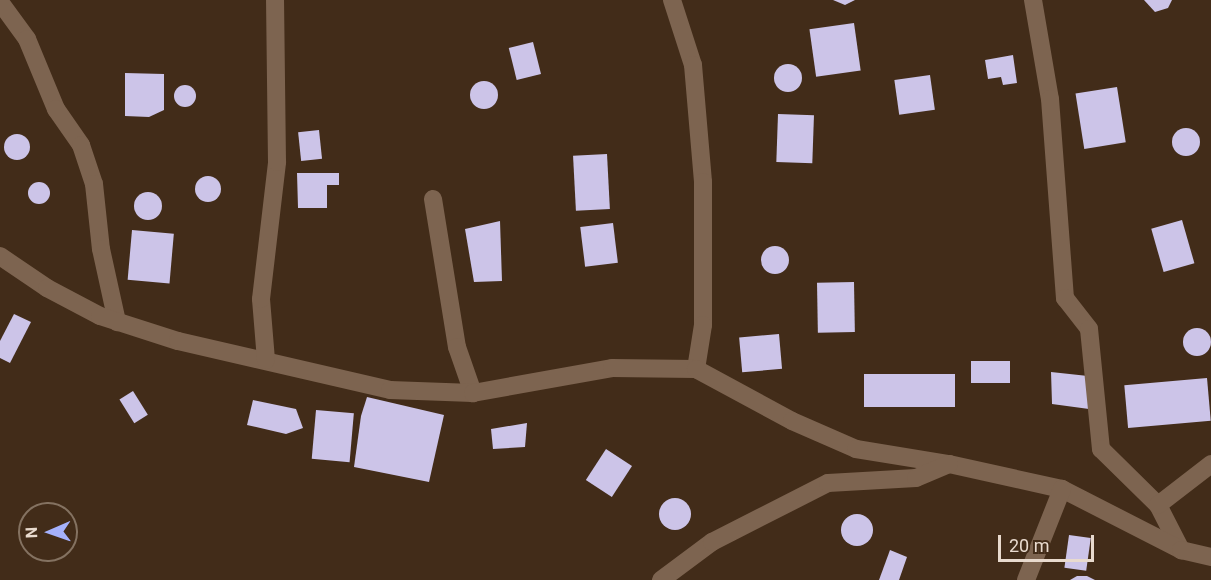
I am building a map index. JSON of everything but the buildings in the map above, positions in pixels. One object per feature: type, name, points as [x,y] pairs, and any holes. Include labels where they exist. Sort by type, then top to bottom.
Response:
[{"type":"street","points":[[266,360],[261,299],[277,162],[275,0]]},
{"type":"street","points":[[672,0],[693,65],[703,182],[703,326],[696,369]]},
{"type":"street","points":[[1033,0],[1050,99],[1065,298],[1089,328],[1101,449],[1158,504],[1181,550]]},
{"type":"street","points":[[0,2],[27,39],[56,109],[81,145],[94,184],[101,249],[117,321]]},
{"type":"street","points":[[433,199],[457,347],[473,393]]},
{"type":"street","points":[[0,256],[47,288],[117,321],[178,340],[390,390],[473,393],[612,368],[696,369],[792,421],[856,449],[949,464],[1062,489],[1181,550],[1211,556]]},
{"type":"street","points":[[661,580],[712,542],[828,483],[916,478],[949,464]]},
{"type":"street","points":[[1158,504],[1211,465]]},
{"type":"street","points":[[1026,580],[1062,489]]}]
